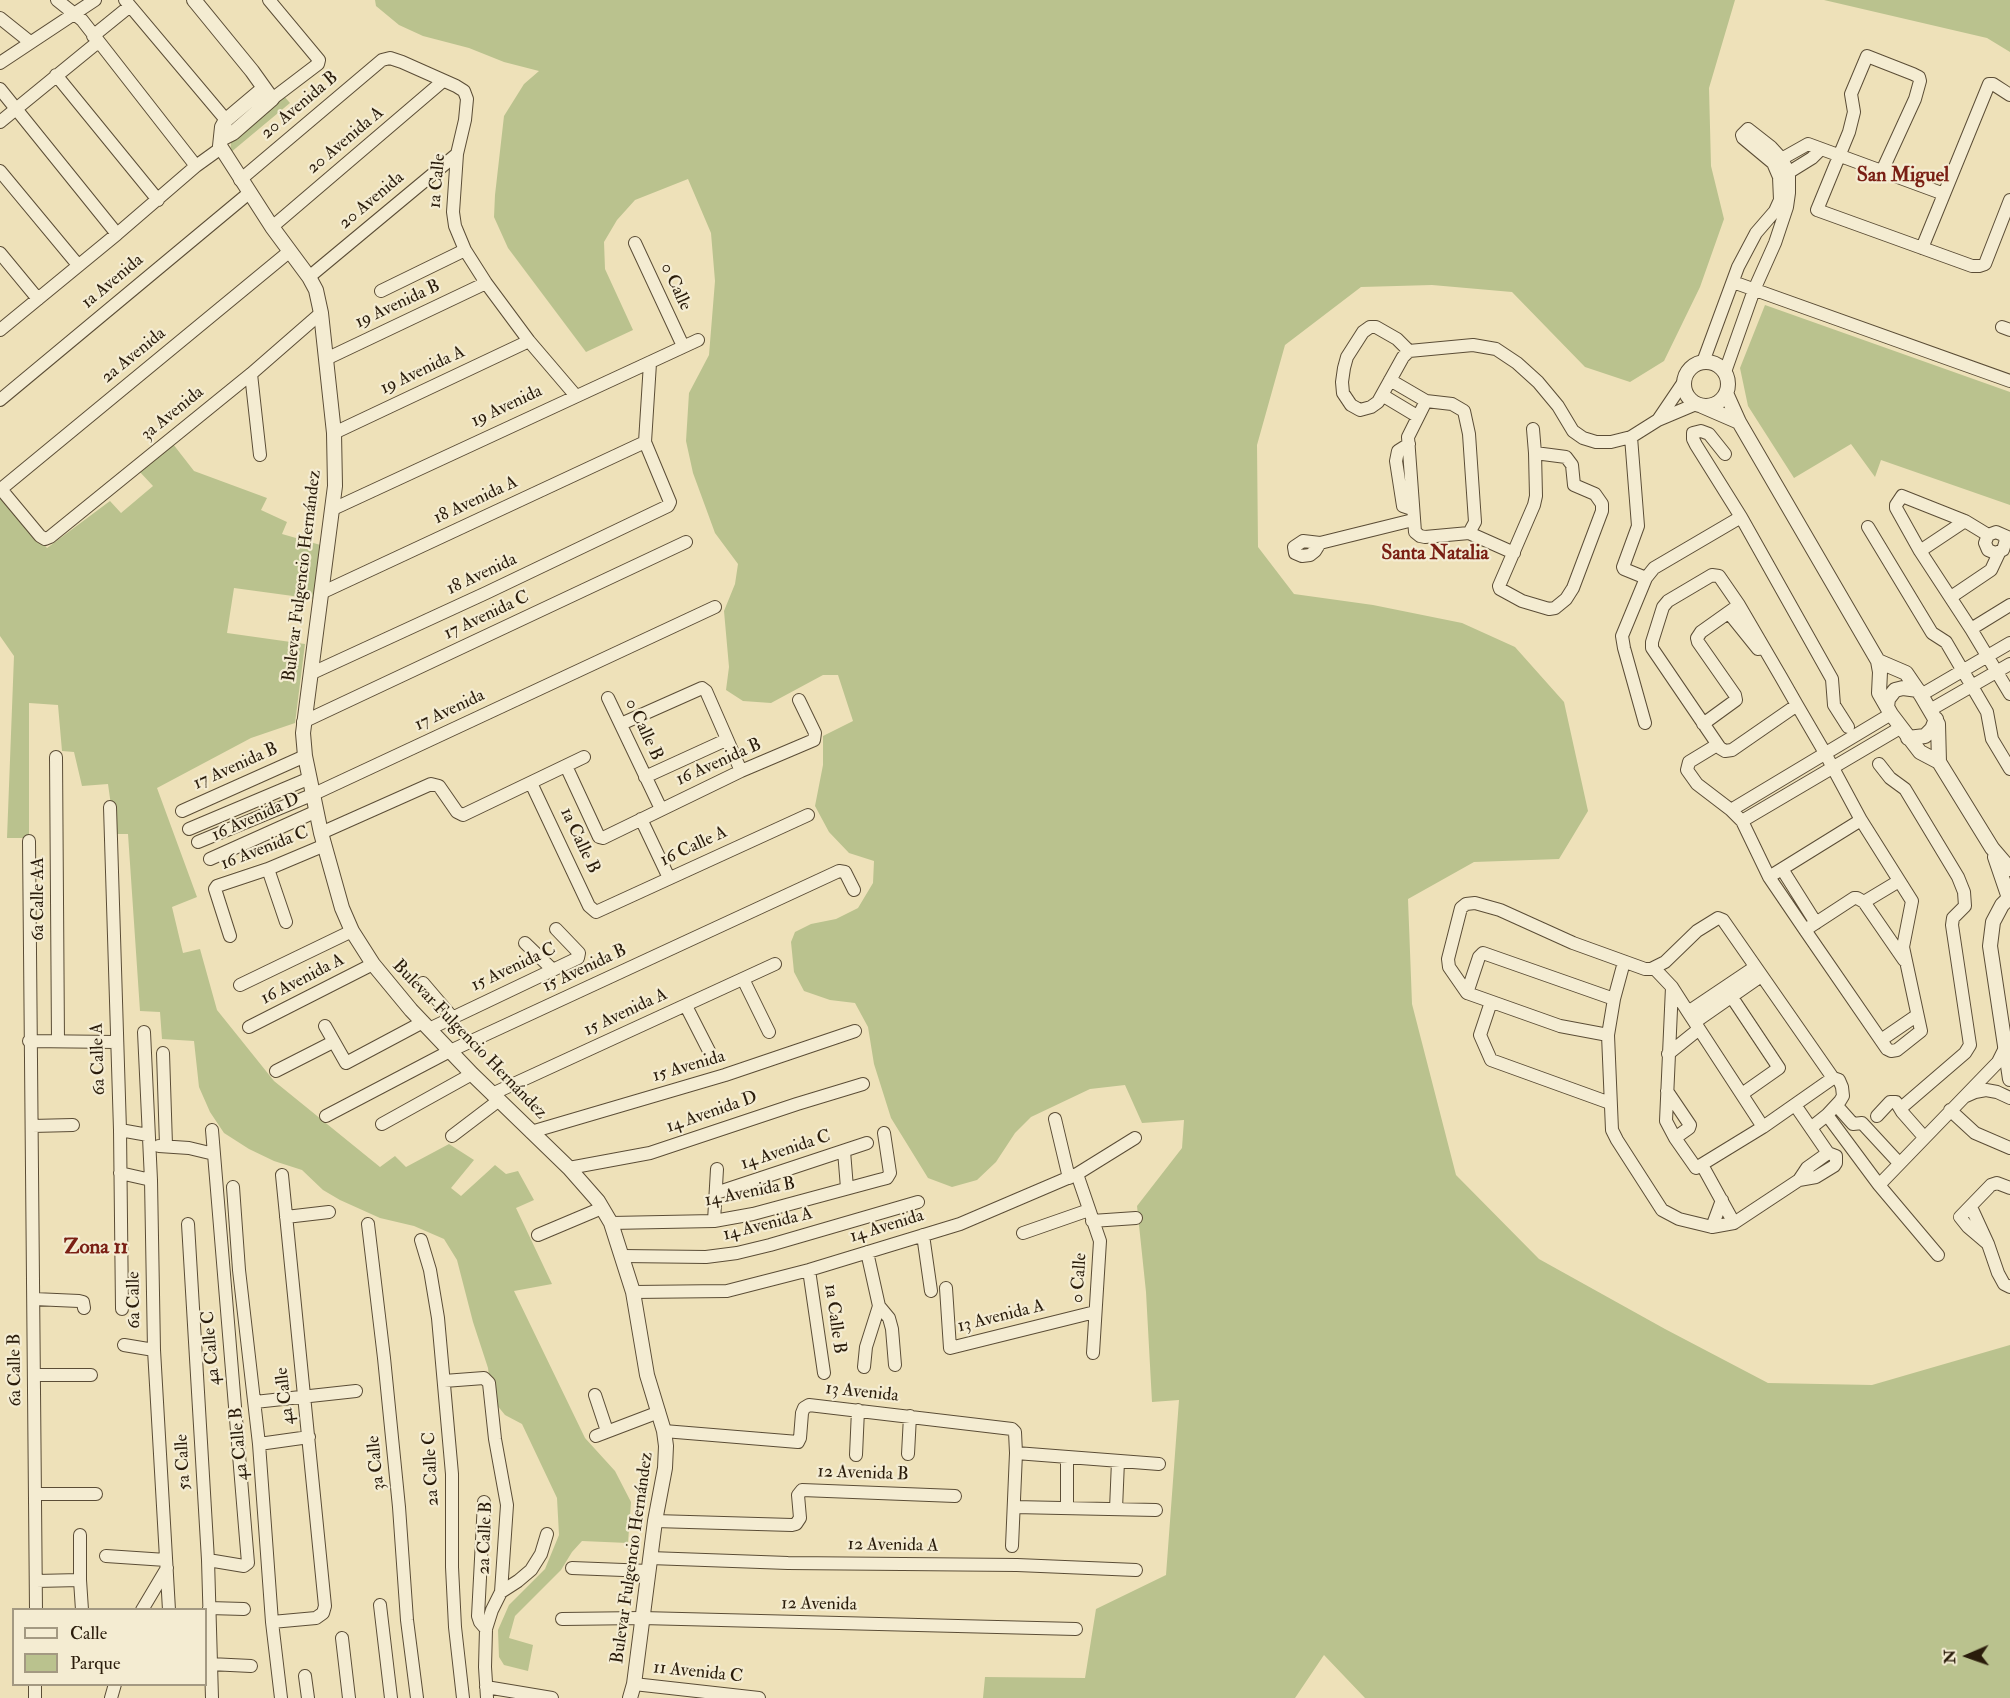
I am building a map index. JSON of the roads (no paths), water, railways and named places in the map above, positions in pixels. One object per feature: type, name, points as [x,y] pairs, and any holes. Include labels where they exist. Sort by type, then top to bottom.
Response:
[{"type":"street","points":[[57,0],[82,20],[196,166]]},
{"type":"street","points":[[0,63],[95,0]]},
{"type":"street","points":[[194,0],[268,94]]},
{"type":"street","points":[[221,143],[222,127],[226,120],[318,64],[319,60],[269,0]]},
{"type":"street","points":[[0,122],[95,39],[128,3],[226,120]]},
{"type":"street","points":[[0,18],[30,42]]},
{"type":"street","points":[[1882,171],[1915,99],[1920,81],[1919,77],[1913,74],[1867,56],[1851,94],[1854,112],[1841,156],[1817,210],[1976,267],[1985,264],[2010,200]]},
{"type":"street","name":"1a Calle","points":[[382,60],[390,58],[402,62],[456,86],[464,92],[467,99],[457,154],[453,219],[465,250],[486,283],[529,341],[576,396]]},
{"type":"street","name":"20 Avenida B","points":[[240,180],[382,60]]},
{"type":"street","points":[[56,75],[158,200]]},
{"type":"street","name":"20 Avenida A","points":[[272,227],[443,81]]},
{"type":"street","points":[[1922,248],[1989,84],[1993,84],[2010,95]]},
{"type":"street","points":[[0,89],[117,234]]},
{"type":"street","points":[[0,330],[158,200],[233,134],[268,94]]},
{"type":"street","name":"Bulevar Fulgencio Hernández","points":[[221,143],[240,180],[309,277],[316,290],[321,313],[336,464],[333,509],[303,722],[305,756],[334,884],[351,931],[373,964],[426,1026],[495,1098],[569,1168],[602,1208],[611,1222],[633,1292],[647,1375],[664,1431],[665,1467],[655,1521],[632,1691]]},
{"type":"street","points":[[1409,351],[1396,339],[1376,327],[1367,329],[1357,340],[1347,357],[1344,368],[1342,393],[1351,405],[1360,410],[1378,402],[1403,357],[1409,351],[1473,345],[1496,349],[1517,363],[1538,382],[1558,406],[1574,431],[1582,438],[1596,442],[1611,442],[1630,437],[1658,420],[1699,405],[1716,404],[1726,393],[1728,386],[1725,372],[1787,207],[1789,193],[1777,161],[1808,144],[1944,194]]},
{"type":"street","points":[[1703,362],[1732,282],[1756,233],[1778,205],[1784,175],[1812,158],[1821,149]]},
{"type":"street","name":"20 Avenida","points":[[309,277],[457,154]]},
{"type":"street","points":[[0,171],[78,266]]},
{"type":"street","name":"1a Avenida","points":[[0,400],[249,193]]},
{"type":"street","name":"0 Calle","points":[[635,243],[683,346]]},
{"type":"street","points":[[381,291],[465,250]]},
{"type":"street","name":"2a Avenida","points":[[1,488],[290,251]]},
{"type":"street","points":[[0,253],[38,299]]},
{"type":"street","points":[[1732,282],[2010,381]]},
{"type":"street","name":"19 Avenida B","points":[[326,359],[486,283]]},
{"type":"street","name":"3a Avenida","points":[[1,488],[40,536],[45,539],[50,537],[251,374],[321,313]]},
{"type":"street","name":"19 Avenida","points":[[333,509],[698,340]]},
{"type":"street","name":"19 Avenida A","points":[[333,433],[529,341]]},
{"type":"street","points":[[1658,420],[1683,383],[1690,368],[1703,362],[1715,364],[1725,372]]},
{"type":"street","points":[[645,442],[650,363]]},
{"type":"street","points":[[251,374],[260,455]]},
{"type":"street","points":[[1390,380],[1426,401],[1458,406],[1464,411],[1467,419],[1475,522],[1469,533]]},
{"type":"street","points":[[1683,383],[1685,393],[1699,405],[1739,422]]},
{"type":"street","points":[[1726,393],[1739,422],[1878,661],[1879,693],[1889,711],[1920,752],[1939,762],[1992,848],[2010,869]]},
{"type":"street","points":[[1382,395],[1417,416]]},
{"type":"street","points":[[1426,401],[1408,437],[1409,444],[1398,451],[1396,461],[1403,506],[1413,515],[1415,532],[1420,536],[1469,533],[1514,553]]},
{"type":"street","points":[[1533,429],[1535,500],[1525,530],[1499,583],[1500,589],[1522,601],[1550,609],[1555,608],[1566,599],[1573,588],[1602,512],[1602,504],[1599,498],[1574,485],[1570,460],[1560,455],[1535,453]]},
{"type":"street","points":[[1725,454],[1709,434],[1701,431],[1693,433],[1696,445],[1741,518],[1833,679],[1834,705],[1848,727]]},
{"type":"street","points":[[1630,437],[1638,526],[1623,567],[1646,578]]},
{"type":"street","name":"18 Avenida","points":[[310,674],[668,506],[670,502],[645,442]]},
{"type":"street","name":"18 Avenida A","points":[[321,593],[645,442]]},
{"type":"street","points":[[1988,535],[1965,521],[1902,496],[1896,508],[1920,551],[2010,694]]},
{"type":"street","points":[[1320,543],[1413,515]]},
{"type":"street","points":[[1646,723],[1622,636],[1646,578],[1654,568],[1741,518]]},
{"type":"street","points":[[1920,551],[1965,521]]},
{"type":"street","points":[[1868,527],[1932,633],[1946,642],[1989,718],[1992,739],[2010,769]]},
{"type":"street","points":[[1951,597],[1991,570],[1999,553],[2005,547],[2007,536],[1996,532],[1988,535],[1985,543],[1988,550],[1995,554],[1999,553]]},
{"type":"street","name":"17 Avenida C","points":[[303,722],[686,542]]},
{"type":"street","points":[[1716,745],[1689,762],[1687,770],[1697,784],[1742,821],[1769,877],[1887,1049],[1891,1051],[1911,1041],[1921,1032],[1906,963],[1904,940],[1912,901],[1861,819],[1825,753],[1739,605],[1719,576],[1712,575],[1668,601],[1660,612],[1652,648],[1716,745],[1725,752],[1732,750],[1797,705]]},
{"type":"street","points":[[1703,724],[1736,700],[1735,695],[1697,638],[1701,632],[1739,605]]},
{"type":"street","points":[[1971,629],[2010,605]]},
{"type":"street","name":"17 Avenida","points":[[198,842],[314,794],[715,607]]},
{"type":"street","points":[[1729,613],[1781,677]]},
{"type":"street","points":[[1889,711],[1888,699],[1895,690],[1903,688],[1919,693],[1963,671],[2010,643]]},
{"type":"street","points":[[1878,661],[1906,673],[1933,715],[1939,730],[1939,762]]},
{"type":"street","points":[[1742,821],[1833,768],[1904,733],[1925,736],[1932,729],[1933,715],[1971,686],[2010,664]]},
{"type":"street","points":[[621,724],[700,687],[706,691],[741,771]]},
{"type":"street","name":"0 Calle B","points":[[608,698],[661,809]]},
{"type":"street","name":"16 Avenida B","points":[[566,766],[599,837],[603,838],[741,771],[814,740],[815,733],[799,700]]},
{"type":"street","points":[[1731,810],[1889,711]]},
{"type":"street","points":[[645,777],[726,740]]},
{"type":"street","name":"17 Avenida B","points":[[182,811],[305,756]]},
{"type":"street","name":"6a Calle AA","points":[[56,757],[58,1041]]},
{"type":"street","points":[[531,783],[584,757]]},
{"type":"street","points":[[1879,764],[1890,778],[1905,789],[1958,877],[1964,892],[1965,906],[1953,918],[1952,925],[1970,1045],[1965,1053],[1901,1108]]},
{"type":"street","points":[[189,829],[310,778]]},
{"type":"street","name":"16 Avenida C","points":[[230,936],[215,889],[217,886],[268,869],[431,784],[439,786],[457,812],[463,815],[531,783]]},
{"type":"street","name":"1a Calle B","points":[[531,783],[589,906],[596,912]]},
{"type":"street","name":"6a Calle A","points":[[110,807],[120,1130],[122,1309]]},
{"type":"street","name":"16 Avenida D","points":[[210,859],[317,811]]},
{"type":"street","name":"16 Calle A","points":[[596,912],[808,815]]},
{"type":"street","points":[[641,819],[669,878]]},
{"type":"street","points":[[1769,877],[1861,819]]},
{"type":"street","name":"6a Calle B","points":[[29,842],[29,1041],[32,1126],[36,1608]]},
{"type":"street","points":[[1992,848],[2010,897],[2002,905],[1993,922],[1990,946],[2010,1079]]},
{"type":"street","points":[[268,869],[286,922]]},
{"type":"street","points":[[1782,869],[1816,923]]},
{"type":"street","name":"15 Avenida B","points":[[326,1116],[450,1051],[839,871],[845,872],[854,890]]},
{"type":"street","points":[[1864,902],[1899,881]]},
{"type":"street","points":[[1805,930],[1857,898],[1864,902],[1906,963]]},
{"type":"street","points":[[1608,1035],[1560,1026],[1467,993],[1449,967],[1448,959],[1461,908],[1466,904],[1475,903],[1500,910],[1573,943],[1645,969],[1654,968],[1665,962],[1696,931],[1718,918],[1723,920],[1833,1078],[1839,1080],[1843,1091],[1837,1106],[1812,1127]]},
{"type":"street","name":"15 Avenida C","points":[[333,1042],[346,1063],[578,958],[579,953],[556,929]]},
{"type":"street","points":[[240,985],[351,931]]},
{"type":"street","points":[[525,943],[553,970]]},
{"type":"street","points":[[1467,993],[1479,957],[1483,953],[1614,999]]},
{"type":"street","points":[[1624,962],[1614,999],[1608,1035],[1612,1130],[1662,1210],[1679,1219],[1712,1227],[1734,1223],[1800,1180],[1816,1177],[1834,1166],[1836,1156],[1828,1153],[1795,1105]]},
{"type":"street","name":"16 Avenida A","points":[[249,1028],[373,964]]},
{"type":"street","name":"15 Avenida A","points":[[495,1098],[775,964]]},
{"type":"street","points":[[1654,968],[1672,987],[1763,1127]]},
{"type":"street","points":[[1694,1021],[1731,996],[1758,971]]},
{"type":"street","points":[[1668,1054],[1694,1021],[1758,971]]},
{"type":"street","points":[[743,979],[769,1032]]},
{"type":"street","points":[[423,983],[452,1017]]},
{"type":"street","points":[[1672,987],[1667,1124],[1695,1168],[1763,1127],[1833,1078]]},
{"type":"street","points":[[1731,996],[1779,1068],[1742,1094]]},
{"type":"street","points":[[1491,1002],[1480,1035],[1491,1060],[1610,1103]]},
{"type":"street","points":[[686,1006],[709,1051]]},
{"type":"street","points":[[1881,1040],[1916,1016]]},
{"type":"street","points":[[276,1071],[333,1042],[325,1026]]},
{"type":"street","name":"15 Avenida","points":[[531,1132],[725,1076],[855,1031]]},
{"type":"street","name":"6a Calle","points":[[144,1032],[151,1180],[154,1350],[169,1608]]},
{"type":"street","points":[[29,1041],[116,1042]]},
{"type":"street","points":[[1879,1185],[1998,1062],[2006,1046]]},
{"type":"street","points":[[164,1053],[166,1145]]},
{"type":"street","points":[[382,1124],[472,1074]]},
{"type":"street","name":"14 Avenida D","points":[[569,1168],[650,1153],[864,1084]]},
{"type":"street","points":[[1960,1100],[1975,1092],[1986,1090],[2010,1098]]},
{"type":"street","points":[[1667,1091],[1689,1125],[1689,1128],[1675,1138]]},
{"type":"street","points":[[452,1136],[495,1098]]},
{"type":"street","points":[[1877,1116],[1890,1102],[1896,1101],[1902,1112],[1924,1137]]},
{"type":"street","points":[[1837,1106],[1853,1124]]},
{"type":"street","points":[[1950,1110],[1975,1133],[2010,1148]]},
{"type":"street","points":[[1827,1115],[1879,1185],[1938,1255]]},
{"type":"street","name":"0 Calle","points":[[1055,1119],[1073,1176],[1100,1241],[1093,1353]]},
{"type":"street","points":[[1842,1134],[1853,1124],[1862,1123],[1899,1163]]},
{"type":"street","points":[[32,1126],[73,1125]]},
{"type":"street","points":[[120,1130],[148,1141],[214,1154]]},
{"type":"street","name":"4a Calle C","points":[[208,1560],[244,1566],[248,1563],[212,1130]]},
{"type":"street","name":"14 Avenida B","points":[[611,1222],[714,1221],[753,1214],[886,1178],[890,1173],[884,1133]]},
{"type":"street","name":"14 Avenida","points":[[633,1292],[727,1291],[809,1270],[960,1224],[1073,1176],[1135,1138]]},
{"type":"street","name":"14 Avenida C","points":[[716,1193],[867,1143]]},
{"type":"street","points":[[843,1151],[846,1188]]},
{"type":"street","points":[[1702,1165],[1734,1223]]},
{"type":"street","points":[[714,1221],[717,1169]]},
{"type":"street","points":[[120,1173],[151,1180]]},
{"type":"street","name":"4a Calle","points":[[272,1622],[316,1618],[325,1606],[282,1175]]},
{"type":"street","points":[[2010,1188],[1994,1184],[1960,1219],[1988,1244],[2000,1279],[2010,1287]]},
{"type":"street","name":"4a Calle B","points":[[233,1187],[239,1270],[259,1444],[272,1622],[281,1698]]},
{"type":"street","points":[[1712,1227],[1722,1200]]},
{"type":"street","name":"14 Avenida A","points":[[623,1256],[706,1257],[737,1253],[918,1202]]},
{"type":"street","points":[[538,1235],[602,1208]]},
{"type":"street","points":[[286,1217],[329,1212]]},
{"type":"street","points":[[1023,1233],[1091,1215],[1136,1218]]},
{"type":"street","name":"5a Calle","points":[[188,1224],[208,1560],[210,1664],[208,1681],[212,1698]]},
{"type":"street","name":"3a Calle","points":[[368,1224],[385,1370],[417,1698]]},
{"type":"street","points":[[923,1235],[931,1291]]},
{"type":"street","name":"2a Calle C","points":[[421,1240],[430,1270],[438,1318],[444,1381],[452,1474],[452,1567],[455,1627],[463,1698]]},
{"type":"street","points":[[867,1252],[879,1306],[889,1318],[892,1329],[895,1365]]},
{"type":"street","name":"1a Calle B","points":[[809,1270],[824,1373]]},
{"type":"street","name":"13 Avenida A","points":[[946,1288],[950,1348],[1095,1312]]},
{"type":"street","points":[[33,1299],[79,1301],[83,1302],[84,1308]]},
{"type":"street","points":[[864,1367],[866,1347],[879,1306]]},
{"type":"street","points":[[124,1345],[154,1350]]},
{"type":"street","points":[[34,1375],[91,1375]]},
{"type":"street","name":"2a Calle B","points":[[444,1381],[484,1378],[489,1383],[495,1439],[507,1505],[501,1592],[486,1629],[487,1693]]},
{"type":"street","points":[[255,1402],[356,1391]]},
{"type":"street","points":[[596,1395],[602,1434],[659,1412]]},
{"type":"street","name":"13 Avenida","points":[[664,1431],[793,1443],[798,1442],[800,1438],[804,1408],[810,1405],[1012,1429],[1016,1432],[1016,1453]]},
{"type":"street","points":[[856,1455],[858,1410]]},
{"type":"street","points":[[908,1455],[910,1416]]},
{"type":"street","points":[[259,1444],[309,1437]]},
{"type":"street","points":[[1012,1546],[1016,1453],[1159,1464]]},
{"type":"street","points":[[1066,1508],[1067,1457]]},
{"type":"street","points":[[1116,1509],[1118,1461]]},
{"type":"street","name":"12 Avenida B","points":[[655,1521],[792,1525],[796,1524],[800,1518],[798,1494],[802,1490],[956,1496]]},
{"type":"street","points":[[36,1494],[96,1494]]},
{"type":"street","points":[[484,1502],[478,1616],[486,1629]]},
{"type":"street","points":[[1014,1507],[1156,1510]]},
{"type":"street","points":[[501,1592],[531,1570],[541,1554],[547,1534]]},
{"type":"street","points":[[80,1535],[81,1608]]},
{"type":"street","points":[[106,1556],[166,1564],[143,1608]]},
{"type":"street","name":"12 Avenida A","points":[[572,1568],[650,1564],[810,1563],[1017,1565],[1136,1570]]},
{"type":"street","points":[[36,1581],[80,1580]]},
{"type":"street","points":[[380,1605],[391,1698]]},
{"type":"street","points":[[209,1608],[244,1609]]},
{"type":"street","name":"12 Avenida","points":[[562,1618],[1076,1629]]},
{"type":"street","points":[[342,1638],[349,1698]]},
{"type":"street","points":[[210,1664],[250,1666]]},
{"type":"street","points":[[305,1676],[308,1698]]},
{"type":"street","name":"11 Avenida C","points":[[632,1691],[759,1698]]},
{"type":"street","points":[[487,1693],[552,1698]]},
{"type":"district","name":"San Miguel","points":[[1903,177]]},
{"type":"district","name":"Santa Natalia","points":[[1435,555]]},
{"type":"district","name":"Zona 11","points":[[96,1248]]}]
